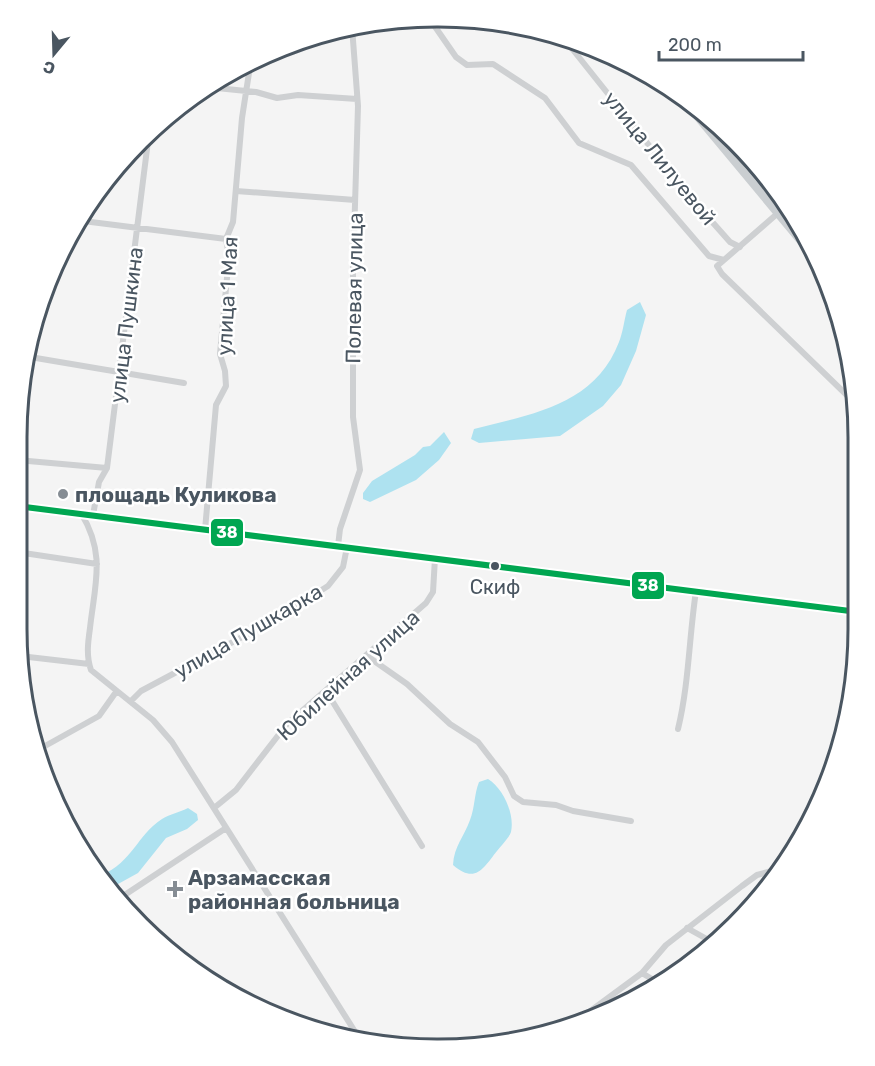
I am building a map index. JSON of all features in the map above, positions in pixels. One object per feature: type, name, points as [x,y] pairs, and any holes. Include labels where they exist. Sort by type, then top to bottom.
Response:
[{"type":"main road","points":[[707,128],[791,229]]},
{"type":"main road","points":[[27,507],[848,611]]},
{"type":"street","name":"улица Лилуевой","points":[[435,27],[456,57],[467,65],[484,62],[493,64],[545,98],[579,143],[632,165],[709,256],[724,260]]},
{"type":"street","name":"Полевая улица","points":[[342,546],[340,529],[360,470],[353,417],[357,99],[353,36]]},
{"type":"street","name":"улица Лилуевой","points":[[574,51],[691,198],[730,242],[740,247]]},
{"type":"street","name":"улица 1 Мая","points":[[205,530],[216,405],[226,386],[225,371],[219,354],[229,256],[226,239],[233,222],[249,73]]},
{"type":"street","points":[[221,88],[247,91],[277,98],[297,95],[357,99]]},
{"type":"street","name":"улица Пушкина","points":[[93,515],[99,482],[107,468],[148,147]]},
{"type":"street","points":[[236,191],[355,200]]},
{"type":"street","points":[[778,213],[717,266],[722,274],[845,393]]},
{"type":"street","points":[[88,222],[226,239]]},
{"type":"street","points":[[35,358],[184,383]]},
{"type":"street","points":[[27,461],[107,468]]},
{"type":"street","points":[[81,513],[96,546],[97,564],[87,649],[93,674],[131,701],[165,732],[354,1030]]},
{"type":"street","name":"улица Пушкарка","points":[[131,701],[141,691],[274,620],[328,586],[343,567],[342,546]]},
{"type":"street","points":[[27,554],[97,564]]},
{"type":"street","name":"Юбилейная улица","points":[[214,808],[236,790],[286,724],[367,656],[429,599],[435,580],[435,558]]},
{"type":"street","points":[[678,729],[685,702],[687,651],[696,591]]},
{"type":"street","points":[[367,656],[407,684],[443,718],[478,742],[506,777],[514,796],[523,802],[556,805],[573,811],[632,821]]},
{"type":"street","points":[[28,657],[89,664]]},
{"type":"street","points":[[326,691],[423,846]]},
{"type":"street","points":[[44,745],[99,716],[116,692]]},
{"type":"street","points":[[125,894],[226,828]]},
{"type":"street","points":[[594,1008],[642,973],[666,945],[687,928],[757,875],[768,872]]},
{"type":"street","points":[[687,928],[706,939]]},
{"type":"street","points":[[642,973],[652,979]]},
{"type":"water","points":[[640,302],[646,315],[636,351],[621,385],[603,406],[560,436],[479,443],[471,439],[474,429],[539,411],[559,404],[578,393],[594,380],[608,363],[622,334],[627,310]]},
{"type":"water","points":[[444,432],[451,443],[439,460],[416,480],[370,502],[363,499],[363,493],[372,481],[415,455],[423,447],[430,446]]},
{"type":"water","points":[[488,779],[507,802],[511,817],[511,832],[479,872],[468,873],[453,865],[454,858],[472,815],[479,782]]},
{"type":"water","points":[[188,808],[197,814],[198,820],[187,829],[166,838],[138,873],[117,884],[107,872],[128,856],[146,833],[165,817]]},
{"type":"transit line","name":"38","points":[[27,507],[848,611]]},
{"type":"place","name":"площадь Куликова","points":[[63,494]]},
{"type":"place","name":"Скиф","points":[[495,566]]},
{"type":"place","name":"Арзамасская районная больница","points":[[175,889]]}]
